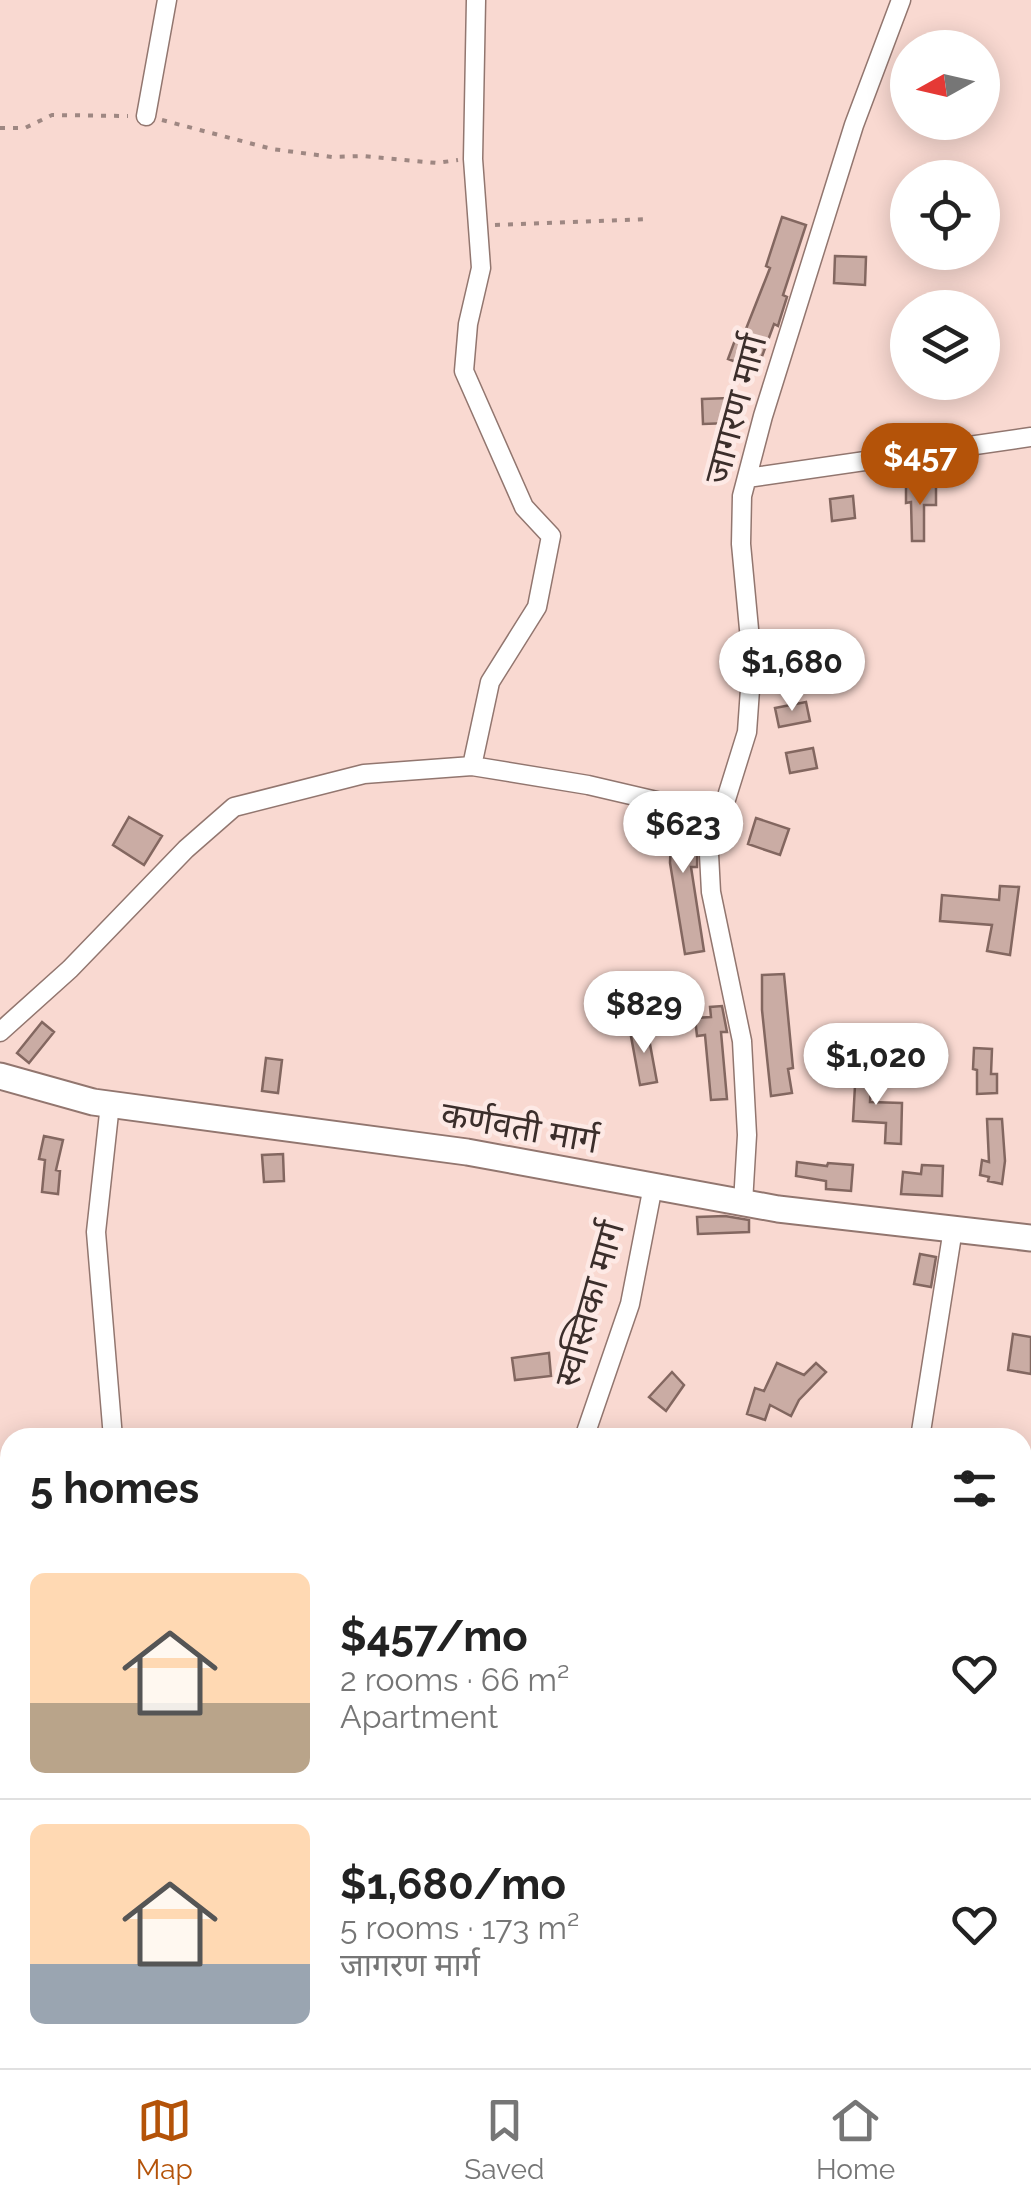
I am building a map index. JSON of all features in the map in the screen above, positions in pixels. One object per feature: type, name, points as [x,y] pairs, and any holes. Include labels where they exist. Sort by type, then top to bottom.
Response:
[{"type":"main road","name":"कर्णवती मार्ग","points":[[0,1076],[110,1104],[467,1152],[743,1203],[1031,1238]]},
{"type":"street","points":[[146,116],[167,0]]},
{"type":"street","points":[[472,766],[490,682],[537,608],[552,536],[524,507],[464,371],[468,324],[481,268],[473,158],[476,0]]},
{"type":"street","name":"जागरण मार्ग","points":[[743,1203],[747,1134],[742,1041],[711,892],[709,854],[746,732],[752,661],[741,544],[742,496],[763,416],[854,125],[901,0]]},
{"type":"street","points":[[746,478],[1031,437]]},
{"type":"street","points":[[0,1032],[70,970],[186,849],[234,807],[364,774],[472,766],[588,785],[721,816]]},
{"type":"street","points":[[110,1104],[96,1232],[112,1428]]},
{"type":"street","name":"स्वस्तिका मार्ग","points":[[587,1428],[630,1304],[653,1186]]},
{"type":"street","points":[[922,1428],[954,1229]]},
{"type":"path","points":[[272,149],[332,157],[437,162],[473,158]]},
{"type":"path","points":[[479,226],[650,219]]},
{"type":"building","points":[[782,217],[806,225],[783,295],[787,297],[778,326],[774,324],[757,370],[728,359],[738,332],[744,334],[770,268],[766,266]]},
{"type":"building","points":[[835,256],[866,257],[865,285],[834,283]]},
{"type":"building","points":[[729,398],[730,423],[703,424],[702,399]]},
{"type":"building","points":[[906,486],[936,486],[936,505],[924,505],[924,541],[912,541],[911,502],[906,503]]},
{"type":"building","points":[[853,496],[855,518],[832,521],[830,499]]},
{"type":"building","points":[[806,702],[810,721],[779,727],[775,708]]},
{"type":"building","points":[[813,748],[817,768],[790,773],[786,753]]},
{"type":"building","points":[[652,815],[698,824],[697,867],[691,867],[704,951],[685,954],[670,863],[671,838],[648,831]]},
{"type":"building","points":[[129,817],[162,836],[144,865],[113,845]]},
{"type":"building","points":[[756,818],[789,829],[780,855],[748,844]]},
{"type":"building","points":[[1000,886],[1019,887],[1010,955],[987,951],[992,925],[940,921],[942,895],[999,900]]},
{"type":"building","points":[[784,974],[792,1093],[771,1096],[762,975]]},
{"type":"building","points":[[722,1006],[727,1032],[721,1032],[727,1099],[711,1100],[705,1035],[697,1036],[695,1018],[711,1017],[710,1007]]},
{"type":"building","points":[[42,1022],[54,1032],[29,1063],[17,1053]]},
{"type":"building","points":[[647,1028],[657,1082],[640,1085],[630,1031]]},
{"type":"building","points":[[974,1048],[992,1049],[991,1074],[997,1074],[997,1093],[977,1094]]},
{"type":"building","points":[[266,1058],[282,1060],[278,1093],[262,1091]]},
{"type":"building","points":[[856,1068],[872,1069],[870,1102],[902,1103],[901,1144],[885,1143],[886,1123],[853,1121]]},
{"type":"building","points":[[987,1119],[1002,1119],[1002,1184],[980,1175],[982,1160],[989,1162]]},
{"type":"building","points":[[44,1136],[63,1140],[56,1170],[60,1171],[58,1194],[42,1192],[45,1160],[39,1159]]},
{"type":"building","points":[[283,1154],[284,1181],[264,1182],[262,1155]]},
{"type":"building","points":[[797,1162],[853,1165],[851,1191],[826,1189],[826,1181],[796,1176]]},
{"type":"building","points":[[922,1165],[943,1166],[942,1196],[901,1194],[903,1172],[921,1174]]},
{"type":"building","points":[[697,1217],[749,1220],[749,1232],[698,1234]]},
{"type":"building","points":[[920,1254],[936,1257],[931,1287],[914,1284]]},
{"type":"building","points":[[1013,1334],[1031,1337],[1031,1374],[1008,1370]]},
{"type":"building","points":[[549,1353],[551,1376],[515,1380],[512,1358]]},
{"type":"building","points":[[777,1363],[804,1375],[816,1363],[826,1372],[799,1400],[791,1416],[770,1405],[765,1420],[747,1414],[755,1388],[764,1391]]},
{"type":"building","points":[[672,1372],[684,1385],[666,1411],[649,1397]]}]
